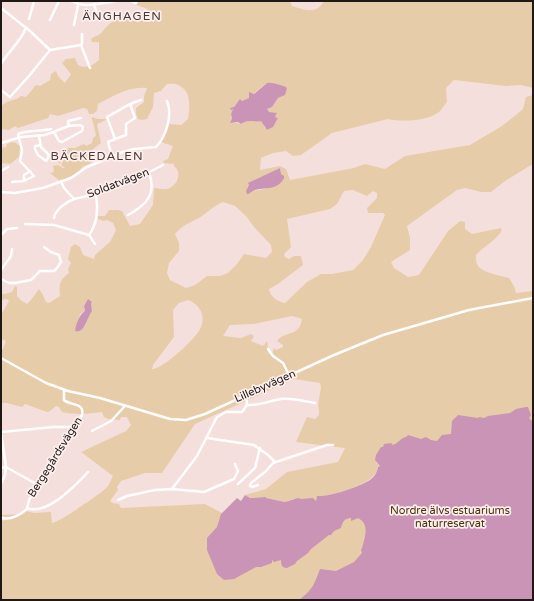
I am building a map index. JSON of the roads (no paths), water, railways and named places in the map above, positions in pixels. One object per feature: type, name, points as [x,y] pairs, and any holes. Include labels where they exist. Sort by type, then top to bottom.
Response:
[{"type":"street","points":[[29,19],[34,1]]},
{"type":"street","points":[[50,20],[59,1]]},
{"type":"street","points":[[70,1],[84,6],[114,1]]},
{"type":"street","points":[[132,1],[136,4]]},
{"type":"street","points":[[74,25],[78,4]]},
{"type":"street","points":[[94,5],[99,19]]},
{"type":"street","points":[[1,8],[50,50]]},
{"type":"street","points":[[1,64],[22,36],[26,28]]},
{"type":"street","points":[[82,34],[81,45],[90,68]]},
{"type":"street","points":[[1,90],[10,97],[50,50],[81,45]]},
{"type":"street","points":[[115,139],[107,117],[130,104],[142,100]]},
{"type":"street","points":[[1,192],[24,192],[41,188],[71,178],[89,166],[112,156],[134,149],[157,146],[164,134],[168,121],[169,108],[167,101]]},
{"type":"street","points":[[112,156],[108,142],[126,135],[126,124],[136,118],[130,104]]},
{"type":"street","points":[[69,126],[68,122],[81,118]]},
{"type":"street","points":[[1,143],[19,138],[39,136],[69,126],[79,125],[82,126],[83,129],[61,142],[54,132]]},
{"type":"street","points":[[12,182],[24,181],[34,176],[20,161],[22,150],[18,134],[20,132],[38,132],[51,129]]},
{"type":"street","points":[[39,136],[40,145],[49,155],[46,161],[38,155],[34,149],[36,146],[40,145]]},
{"type":"street","name":"Soldatvägen","points":[[54,218],[54,215],[63,206],[74,199],[96,194],[110,185],[136,179],[163,166]]},
{"type":"street","points":[[1,171],[8,167]]},
{"type":"street","points":[[24,181],[24,176],[30,171]]},
{"type":"street","points":[[128,215],[141,208],[148,197],[151,185],[149,172]]},
{"type":"street","name":"Soldatvägen","points":[[61,182],[64,188],[74,199]]},
{"type":"street","points":[[89,235],[98,213],[96,194]]},
{"type":"street","points":[[25,224],[54,225],[89,235],[95,244]]},
{"type":"street","points":[[1,235],[7,229],[17,228]]},
{"type":"street","points":[[1,279],[9,283],[15,283],[31,280],[40,271],[50,272],[56,270],[61,262],[60,256],[44,247]]},
{"type":"street","points":[[1,270],[11,256],[12,249]]},
{"type":"street","name":"Lillebyvägen","points":[[1,358],[46,383],[64,390],[100,398],[168,419],[183,420],[199,416],[351,347],[383,335],[469,310],[533,298]]},
{"type":"street","points":[[268,349],[273,356],[283,363],[289,375]]},
{"type":"street","name":"Bergegårdsvägen","points":[[2,518],[12,518],[28,508],[29,500],[83,412],[81,407],[76,404],[65,402],[63,398],[64,390]]},
{"type":"street","points":[[172,490],[190,466],[219,415],[226,412],[242,412],[247,405],[246,395]]},
{"type":"street","points":[[247,405],[257,405],[281,399],[315,403]]},
{"type":"street","points":[[92,431],[111,421],[125,406]]},
{"type":"street","points":[[1,484],[5,476],[6,467],[1,432],[54,427],[74,427]]},
{"type":"street","points":[[207,438],[254,444],[275,462]]},
{"type":"street","points":[[258,484],[252,488],[250,486],[275,462],[327,444],[333,445]]},
{"type":"street","points":[[238,484],[255,468],[260,448]]},
{"type":"street","points":[[118,500],[127,496],[146,492],[172,490],[200,492],[208,491],[234,479],[238,471],[235,464]]},
{"type":"street","points":[[1,468],[6,467],[38,486]]},
{"type":"street","points":[[28,508],[35,509],[51,503],[71,490],[88,472]]},
{"type":"district","name":"ÄNGHAGEN","points":[[122,16]]},
{"type":"district","name":"BÄCKEDALEN","points":[[97,156]]},
{"type":"park label","name":"Nordre älvs estuariums naturreservat","points":[[450,516]]}]
